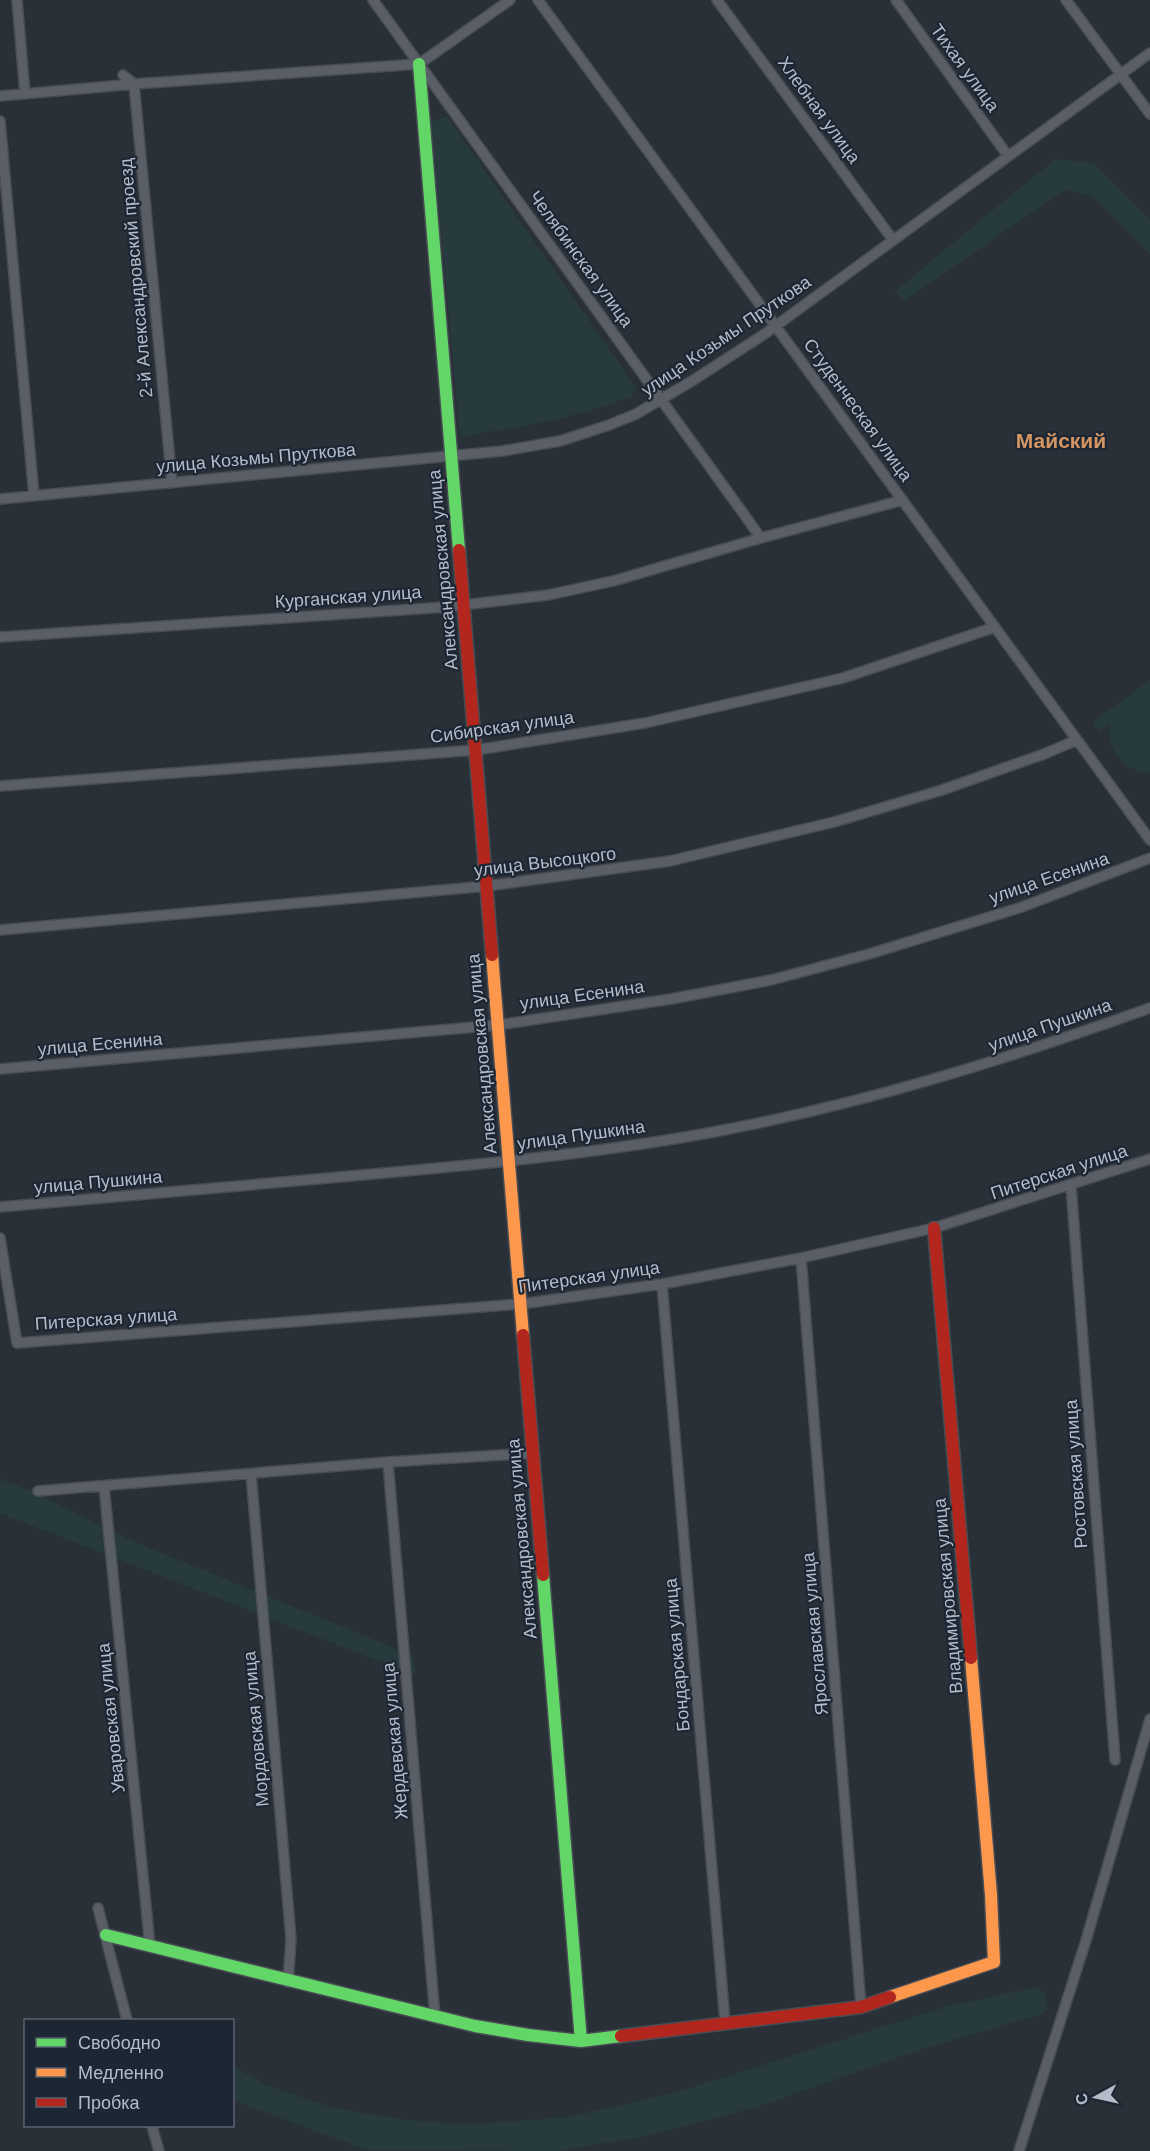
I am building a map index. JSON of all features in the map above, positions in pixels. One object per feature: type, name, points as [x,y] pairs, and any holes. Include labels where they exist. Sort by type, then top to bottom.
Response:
[{"type":"street","points":[[17,0],[25,94]]},
{"type":"street","name":"Челябинская улица","points":[[373,0],[761,538]]},
{"type":"street","points":[[0,96],[419,64],[510,0]]},
{"type":"street","name":"Студенческая улица","points":[[538,0],[1150,840]]},
{"type":"street","name":"Хлебная улица","points":[[717,0],[893,240]]},
{"type":"street","name":"Тихая улица","points":[[896,0],[1008,156]]},
{"type":"street","points":[[1066,0],[1150,114]]},
{"type":"street","name":"улица Козьмы Пруткова","points":[[0,499],[502,452],[560,441],[636,414],[776,326],[1150,53]]},
{"type":"street","name":"Александровская улица","points":[[419,64],[581,2041]]},
{"type":"street","points":[[123,75],[134,84]]},
{"type":"street","name":"2-й Александровский проезд","points":[[134,84],[172,483]]},
{"type":"street","points":[[0,121],[34,496]]},
{"type":"street","name":"Курганская улица","points":[[0,637],[464,605],[548,595],[613,581],[903,500]]},
{"type":"street","name":"Сибирская улица","points":[[0,786],[476,750],[645,723],[843,678],[995,627]]},
{"type":"street","name":"улица Высоцкого","points":[[0,930],[487,886],[670,861],[834,822],[942,790],[1077,740]]},
{"type":"street","name":"улица Есенина","points":[[0,1069],[498,1025],[671,999],[771,980],[869,954],[1022,907],[1150,858]]},
{"type":"street","name":"улица Пушкина","points":[[0,1207],[509,1162],[707,1133],[878,1095],[993,1062],[1150,1008]]},
{"type":"street","name":"Питерская улица","points":[[0,1238],[17,1343],[521,1304],[662,1284],[801,1258],[934,1228],[1150,1160]]},
{"type":"street","name":"Ростовская улица","points":[[1071,1186],[1115,1760]]},
{"type":"street","name":"Владимировская улица","points":[[861,2007],[994,1962],[992,1895],[934,1228]]},
{"type":"street","name":"Ярославская улица","points":[[801,1258],[861,2007]]},
{"type":"street","name":"Бондарская улица","points":[[662,1284],[725,2022]]},
{"type":"street","points":[[38,1491],[388,1462],[533,1453]]},
{"type":"street","name":"Жердевская улица","points":[[388,1462],[435,2017]]},
{"type":"street","name":"Мордовская улица","points":[[251,1473],[291,1938],[288,1982]]},
{"type":"street","name":"Уваровская улица","points":[[104,1486],[150,1947]]},
{"type":"street","points":[[1019,2151],[1087,1937],[1150,1719]]},
{"type":"street","points":[[98,1908],[127,2019]]},
{"type":"street","points":[[106,1935],[435,2017],[509,2033],[545,2038],[581,2041],[861,2007]]},
{"type":"street","points":[[152,2127],[159,2151]]},
{"type":"green space","points":[[447,116],[637,389],[631,397],[546,422],[460,437],[431,122]]},
{"type":"green space","points":[[1055,159],[1094,163],[1150,219],[1150,254],[1093,197],[1066,189],[904,301],[895,291]]},
{"type":"green space","points":[[1150,680],[1150,773],[1140,772],[1124,764],[1118,758],[1111,742],[1110,723],[1099,731],[1093,722]]},
{"type":"green space","points":[[0,1479],[31,1491],[132,1541],[414,1656],[415,1675],[0,1513]]},
{"type":"green space","points":[[1034,1988],[1044,1992],[1048,2008],[1042,2014],[925,2048],[757,2107],[641,2137],[556,2151],[367,2150],[234,2100],[234,2067],[266,2085],[333,2108],[399,2119],[464,2125],[569,2117],[678,2092],[948,2006]]},
{"type":"traffic: fast","points":[[419,64],[459,550]]},
{"type":"traffic: fast","points":[[543,1575],[581,2041]]},
{"type":"traffic: fast","points":[[106,1935],[475,2026],[581,2041],[621,2036]]},
{"type":"traffic: slow","points":[[492,955],[523,1335]]},
{"type":"traffic: slow","points":[[890,1997],[994,1962],[991,1895],[971,1658]]},
{"type":"traffic: jam","points":[[459,550],[492,955]]},
{"type":"traffic: jam","points":[[934,1228],[971,1658]]},
{"type":"traffic: jam","points":[[523,1335],[543,1575]]},
{"type":"traffic: jam","points":[[621,2036],[861,2007],[890,1997]]},
{"type":"district","name":"Майский","points":[[1061,441]]}]
